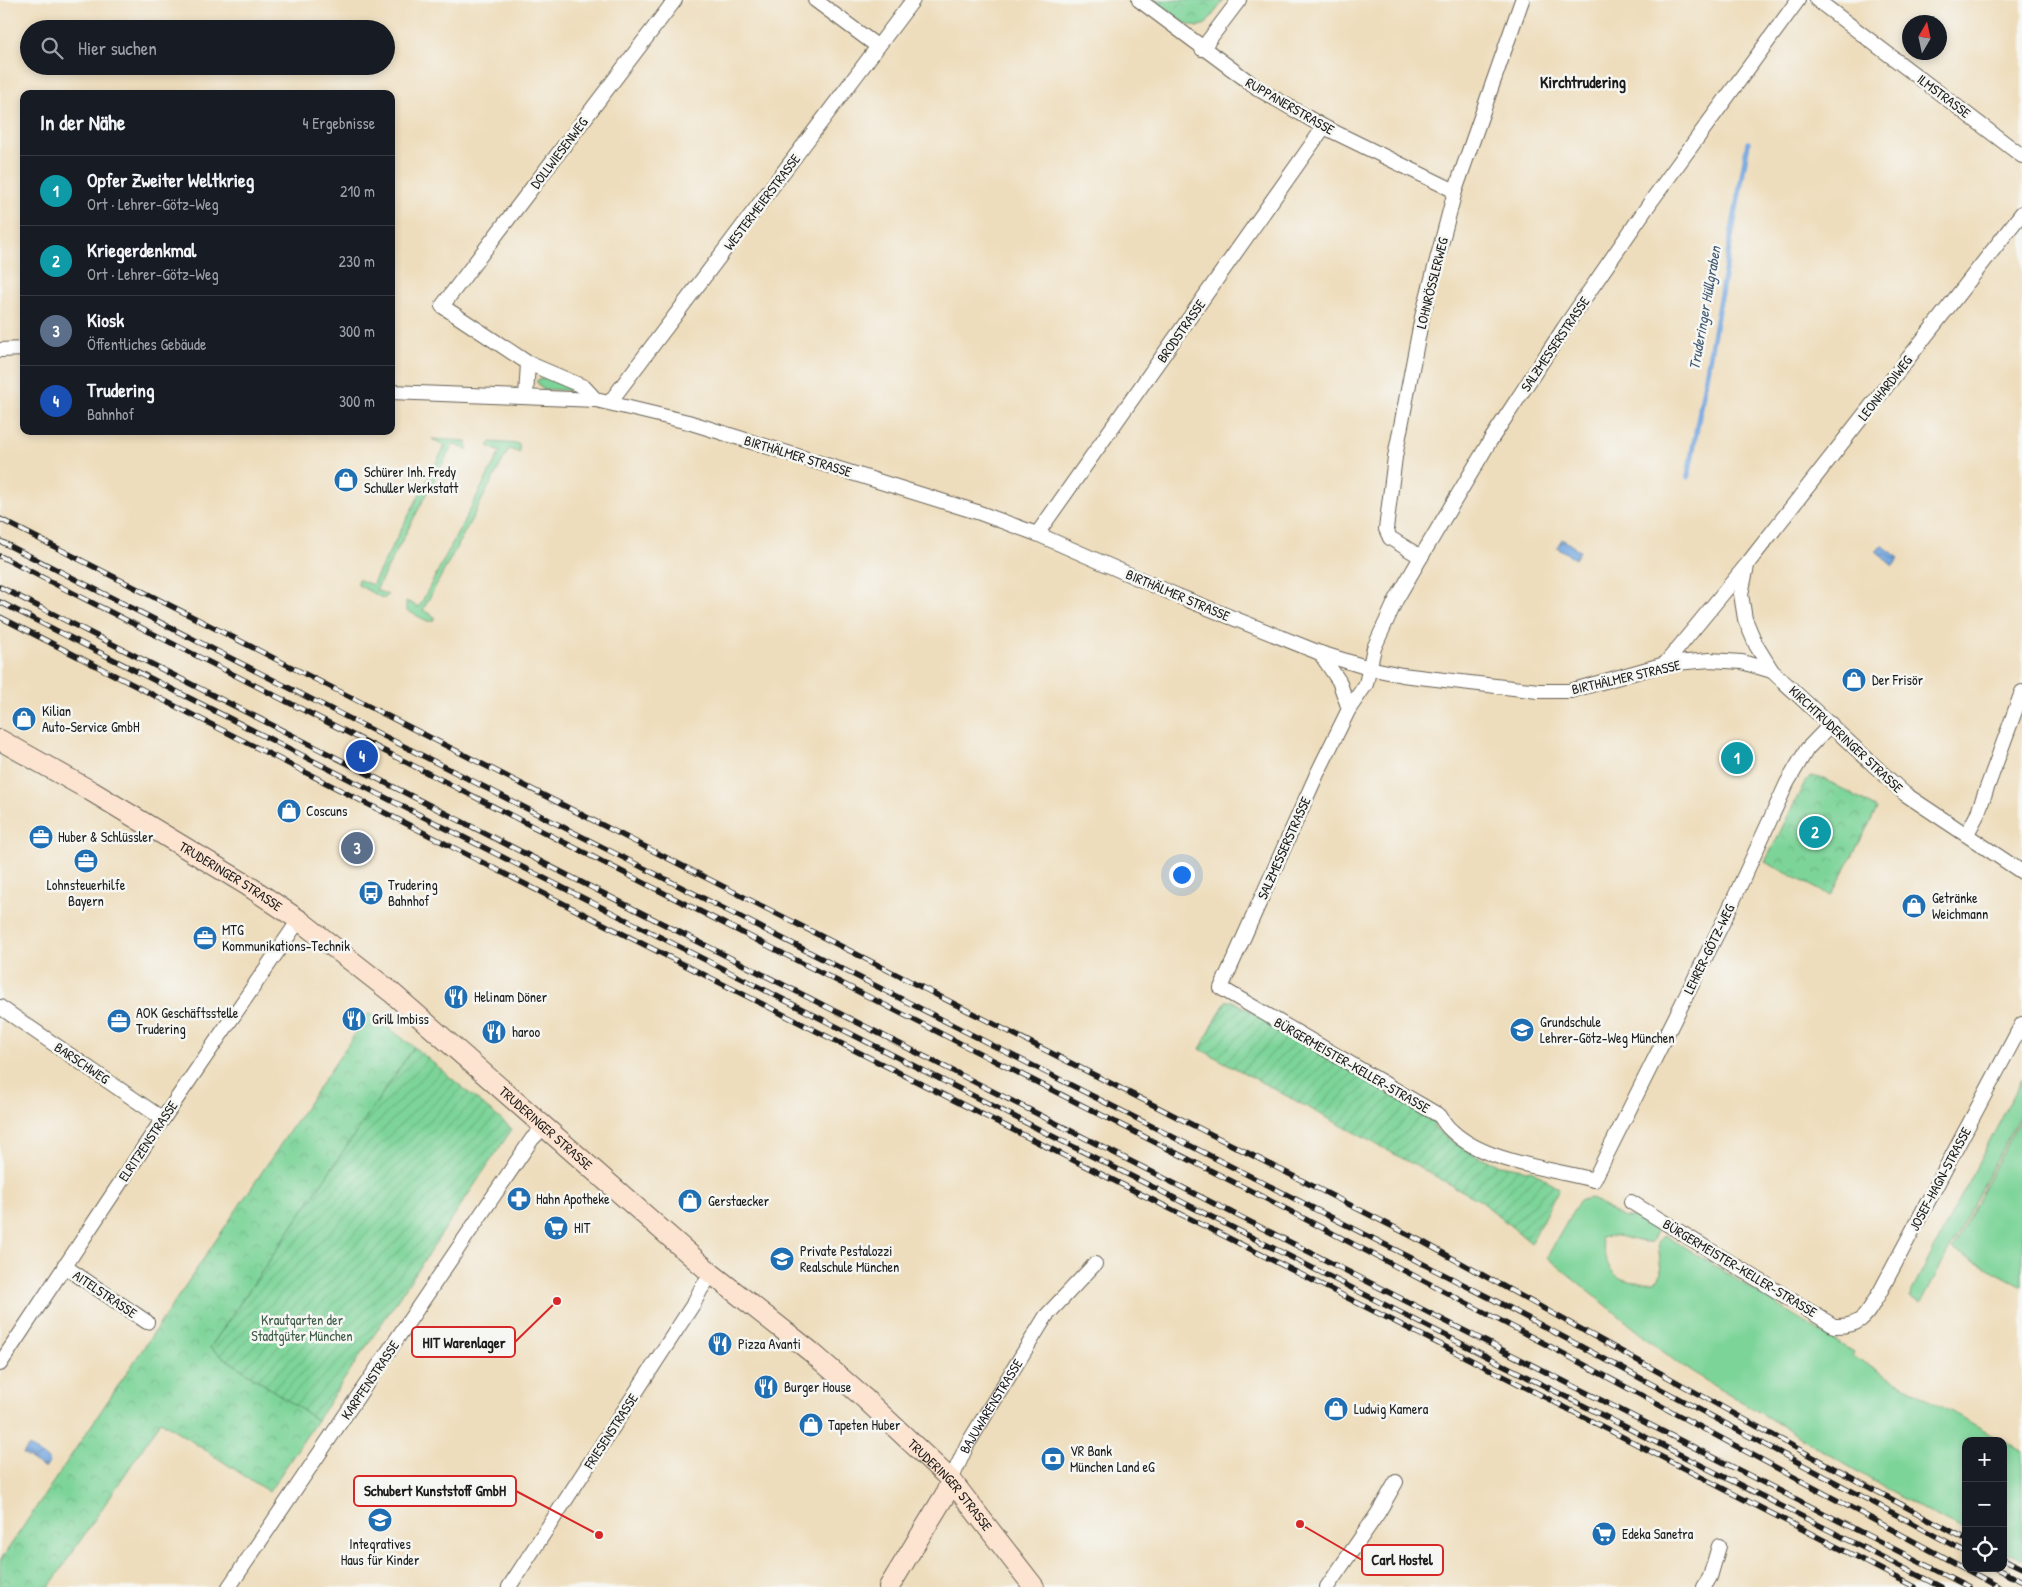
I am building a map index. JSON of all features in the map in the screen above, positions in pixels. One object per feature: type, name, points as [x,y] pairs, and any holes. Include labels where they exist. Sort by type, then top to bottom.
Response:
[{"type":"street","name":"DOLLWIESENWEG","points":[[442,306],[675,0]]},
{"type":"street","points":[[814,0],[877,46]]},
{"type":"street","name":"WESTERMEIERSTRASSE","points":[[603,401],[819,126],[913,0]]},
{"type":"street","name":"RUPPANERSTRASSE","points":[[1139,0],[1202,49],[1260,90],[1324,127],[1455,191]]},
{"type":"street","points":[[1202,49],[1239,0]]},
{"type":"street","name":"LOHNRÖSSLERWEG","points":[[1421,557],[1390,538],[1386,529],[1395,457],[1420,326],[1455,191],[1522,0]]},
{"type":"street","name":"SALZMESSERSTRASSE","points":[[1221,988],[1317,774],[1349,709],[1366,684],[1374,648],[1396,600],[1421,557],[1490,442],[1564,328],[1652,200],[1798,0]]},
{"type":"street","name":"ILMSTRASSE","points":[[1817,0],[2022,156]]},
{"type":"street","name":"BRODSTRASSE","points":[[1037,534],[1324,127]]},
{"type":"street","name":"LEONHARDIWEG","points":[[1665,664],[1748,563],[2022,213]]},
{"type":"street","name":"BIRTHÄLMER STRASSE","points":[[442,306],[528,363],[584,387],[603,401]]},
{"type":"street","points":[[0,350],[20,349]]},
{"type":"street","points":[[526,396],[528,363]]},
{"type":"street","name":"BIRTHÄLMER STRASSE","points":[[395,392],[526,396],[603,401],[809,458],[959,506],[1037,534],[1178,596],[1320,653],[1369,668],[1402,675],[1529,690],[1570,691],[1665,664],[1710,660],[1742,662],[1772,671]]},
{"type":"street","name":"LEONHARDIWEG","points":[[1748,563],[1741,594],[1745,619],[1756,645],[1772,671]]},
{"type":"street","points":[[1320,653],[1340,681],[1349,709]]},
{"type":"street","name":"KIRCHTRUDERINGER STRASSE","points":[[1772,671],[1905,794],[2022,872]]},
{"type":"street","points":[[1967,834],[1977,816],[2022,692]]},
{"type":"street","name":"LEHRER-GÖTZ-WEG","points":[[1594,1180],[1726,916],[1787,783],[1807,749],[1831,724]]},
{"type":"street","name":"TRUDERINGER STRASSE","points":[[0,740],[91,791],[212,863],[299,920],[391,992],[712,1274],[854,1389],[951,1480],[1034,1587]]},
{"type":"street","name":"ELRITZENSTRASSE","points":[[0,1364],[64,1266],[299,920]]},
{"type":"street","name":"BÜRGERMEISTER-KELLER-STRASSE","points":[[1221,988],[1440,1116],[1452,1131],[1480,1149],[1508,1160],[1594,1180]]},
{"type":"street","name":"BARSCHWEG","points":[[0,1007],[163,1119]]},
{"type":"street","name":"JOSEF-HAGN-STRASSE","points":[[1850,1327],[1862,1320],[1880,1292],[2022,1024]]},
{"type":"street","name":"KARPFENSTRASSE","points":[[230,1587],[532,1139],[545,1126]]},
{"type":"street","name":"BÜRGERMEISTER-KELLER-STRASSE","points":[[1631,1202],[1834,1326],[1850,1327]]},
{"type":"street","name":"BAJUWARENSTRASSE","points":[[889,1587],[951,1480],[967,1445],[1046,1316],[1095,1264]]},
{"type":"street","name":"AITELSTRASSE","points":[[64,1266],[147,1322]]},
{"type":"street","name":"FRIESENSTRASSE","points":[[509,1587],[694,1302],[700,1289],[712,1274]]},
{"type":"street","points":[[1327,1587],[1378,1513],[1396,1482]]},
{"type":"street","points":[[1704,1587],[1710,1577],[1719,1546]]},
{"type":"green space","points":[[1154,0],[1224,0],[1206,24],[1197,27],[1185,23]]},
{"type":"green space","points":[[547,376],[577,389],[576,391],[542,389],[536,381]]},
{"type":"green space","points":[[432,439],[467,441],[467,450],[453,444],[376,590],[388,595],[382,598],[358,585],[358,579],[372,585],[445,446]]},
{"type":"green space","points":[[491,442],[519,444],[520,453],[509,449],[423,610],[435,617],[433,621],[427,621],[406,610],[406,601],[419,607],[500,452],[488,446]]},
{"type":"green space","points":[[1811,776],[1825,779],[1877,809],[1831,896],[1765,862],[1805,782]]},
{"type":"green space","points":[[1226,1001],[1233,1001],[1436,1122],[1433,1127],[1465,1150],[1496,1164],[1533,1171],[1559,1188],[1531,1243],[1481,1201],[1200,1049]]},
{"type":"green space","points":[[369,1013],[414,1047],[210,1348],[317,1420],[269,1492],[161,1421],[49,1587],[0,1587],[0,1561]]},
{"type":"green space","name":"Krautgarten der Stadtgüter München","points":[[414,1047],[512,1129],[317,1420],[210,1348]]},
{"type":"green space","points":[[2022,1079],[2022,1111],[1921,1303],[1909,1297]]},
{"type":"green space","points":[[2022,1115],[2022,1286],[1952,1249]]},
{"type":"green space","points":[[1590,1198],[1623,1218],[1638,1218],[1657,1231],[1652,1242],[1638,1241],[1620,1236],[1601,1238],[1611,1270],[1623,1279],[1655,1282],[1661,1272],[1658,1242],[1665,1235],[1853,1352],[1851,1356],[1997,1437],[1962,1437],[1962,1530],[1901,1498],[1676,1362],[1547,1257],[1579,1201]]},
{"type":"green space","points":[[2007,1443],[2022,1451],[2022,1561],[2007,1553]]},
{"type":"water","points":[[1562,539],[1580,551],[1575,559],[1557,547]]},
{"type":"water","points":[[1882,545],[1899,558],[1893,566],[1876,552]]},
{"type":"water","points":[[29,1446],[50,1461],[45,1469],[23,1454]]},
{"type":"waterway","name":"Truderinger Hüllgraben","points":[[1688,477],[1748,143]]},
{"type":"railway","points":[[0,519],[1423,1242],[1809,1455],[1962,1537]]},
{"type":"railway","points":[[0,541],[1494,1300],[1962,1550]]},
{"type":"railway","points":[[0,556],[1253,1192],[1551,1347],[1999,1587]]},
{"type":"railway","points":[[0,587],[1969,1587]]},
{"type":"railway","points":[[0,602],[1941,1587]]},
{"type":"railway","points":[[0,617],[635,940],[1531,1390],[1915,1587]]},
{"type":"railway","points":[[2007,1561],[2022,1568]]},
{"type":"railway","points":[[2003,1572],[2022,1582]]},
{"type":"place","name":"Schürer Inh. Fredy Schuller Werkstatt","points":[[346,480]]},
{"type":"place","name":"Der Frisör","points":[[1854,680]]},
{"type":"place","name":"Kilian Auto-Service GmbH","points":[[24,719]]},
{"type":"place","name":"Trudering","points":[[362,756]]},
{"type":"place","name":"Opfer Zweiter Weltkrieg","points":[[1737,758]]},
{"type":"place","name":"Coscuns","points":[[289,811]]},
{"type":"place","name":"Kriegerdenkmal","points":[[1815,832]]},
{"type":"place","name":"Huber & Schlüssler","points":[[41,837]]},
{"type":"place","name":"Kiosk","points":[[357,848]]},
{"type":"place","name":"Lohnsteuerhilfe Bayern","points":[[86,861]]},
{"type":"place","name":"Trudering Bahnhof","points":[[371,893]]},
{"type":"place","name":"Getränke Weichmann","points":[[1914,906]]},
{"type":"place","name":"MTG Kommunikations-Technik","points":[[205,938]]},
{"type":"place","name":"Helinam Döner","points":[[456,997]]},
{"type":"place","name":"Grill Imbiss","points":[[354,1019]]},
{"type":"place","name":"AOK Geschäftsstelle Trudering","points":[[119,1021]]},
{"type":"place","name":"Grundschule Lehrer-Götz-Weg München","points":[[1522,1030]]},
{"type":"place","name":"haroo","points":[[494,1032]]},
{"type":"place","name":"Hahn Apotheke","points":[[519,1199]]},
{"type":"place","name":"Gerstaecker","points":[[690,1201]]},
{"type":"place","name":"HIT","points":[[556,1228]]},
{"type":"place","name":"Private Pestalozzi Realschule München","points":[[782,1259]]},
{"type":"place","name":"HIT Warenlager","points":[[557,1301]]},
{"type":"place","name":"Pizza Avanti","points":[[720,1344]]},
{"type":"place","name":"Burger House","points":[[766,1387]]},
{"type":"place","name":"Ludwig Kamera","points":[[1336,1409]]},
{"type":"place","name":"Tapeten Huber","points":[[811,1425]]},
{"type":"place","name":"VR Bank München Land eG","points":[[1053,1459]]},
{"type":"place","name":"Integratives Haus für Kinder","points":[[380,1520]]},
{"type":"place","name":"Carl Hostel","points":[[1300,1524]]},
{"type":"place","name":"Edeka Sanetra","points":[[1604,1534]]},
{"type":"place","name":"Schubert Kunststoff GmbH","points":[[599,1535]]},
{"type":"district","name":"Kirchtrudering","points":[[1583,82]]}]
